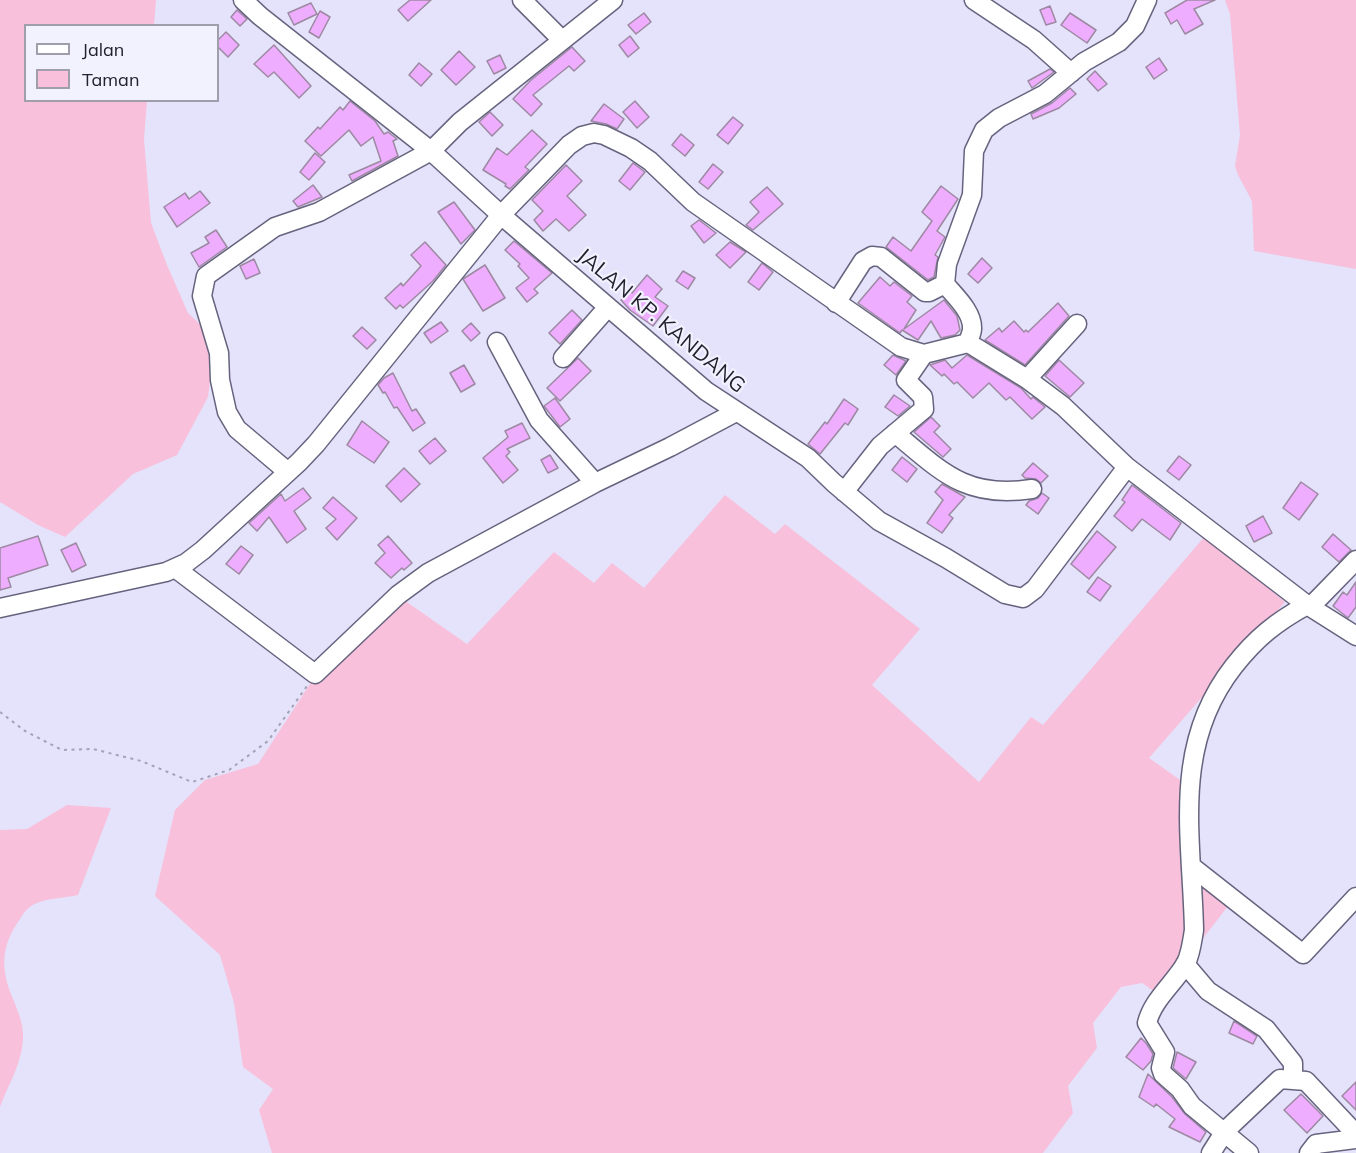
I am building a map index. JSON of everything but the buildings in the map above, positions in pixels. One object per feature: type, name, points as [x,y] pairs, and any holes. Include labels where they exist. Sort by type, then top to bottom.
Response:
[{"type":"street","name":"JALAN KP. KANDANG","points":[[243,0],[260,16],[431,151],[501,215],[683,372],[736,412],[801,452],[844,492],[892,529],[1005,594],[1023,598],[1035,590],[1127,467]]},
{"type":"street","points":[[522,0],[562,40]]},
{"type":"street","points":[[288,472],[237,429],[227,412],[221,387],[219,353],[202,296],[206,276],[275,228],[290,220],[319,212],[431,151],[460,122],[613,0]]},
{"type":"street","points":[[974,0],[1034,40],[1071,73]]},
{"type":"street","points":[[968,343],[973,330],[969,316],[945,284],[947,264],[957,231],[972,195],[974,151],[979,137],[991,123],[1045,94],[1084,62],[1113,46],[1130,32],[1139,20],[1147,0]]},
{"type":"street","points":[[0,608],[142,578],[186,563],[203,550],[305,456],[501,215],[569,145],[582,136],[594,133],[604,135],[631,148],[650,161],[693,202],[901,347],[924,354],[968,343],[1027,379],[1063,406],[1127,467],[1307,605],[1356,636]]},
{"type":"street","points":[[836,303],[863,261],[872,256],[881,257],[926,293],[945,284]]},
{"type":"street","points":[[563,358],[608,307]]},
{"type":"street","points":[[1027,379],[1077,324]]},
{"type":"street","points":[[497,342],[538,420],[595,483]]},
{"type":"street","points":[[844,492],[872,454],[924,409],[923,397],[906,380],[924,354]]},
{"type":"street","points":[[175,568],[315,674],[415,582],[595,483],[736,412]]},
{"type":"street","points":[[895,433],[945,475],[963,484],[991,491],[1016,492],[1032,489]]},
{"type":"street","points":[[1249,1153],[1192,1106],[1180,1089],[1163,1074],[1161,1068],[1165,1060],[1165,1052],[1147,1023],[1149,1014],[1185,963],[1191,948],[1194,930],[1190,788],[1193,760],[1204,717],[1227,675],[1257,640],[1280,620],[1314,603],[1356,560]]},
{"type":"street","points":[[1191,867],[1303,954],[1356,897]]},
{"type":"street","points":[[1185,963],[1208,991],[1266,1029],[1293,1063],[1293,1079]]},
{"type":"street","points":[[1211,1153],[1225,1131],[1280,1078],[1306,1081],[1356,1134]]},
{"type":"street","points":[[1309,1153],[1316,1144],[1356,1139]]},
{"type":"path","points":[[0,712],[25,731],[62,750],[93,749],[141,761],[192,782],[229,770],[268,741],[315,674]]},
{"type":"green space","points":[[0,0],[156,0],[154,24],[24,24],[24,102],[147,102],[144,139],[151,223],[188,313],[207,331],[214,351],[208,397],[177,455],[133,474],[65,537],[38,525],[0,502]]},
{"type":"green space","points":[[1225,0],[1356,0],[1356,269],[1254,251],[1252,201],[1235,166],[1240,135],[1230,14]]},
{"type":"green space","points":[[725,495],[775,534],[785,524],[920,629],[872,685],[979,782],[1031,717],[1043,725],[1205,536],[1285,602],[1149,758],[1190,787],[1196,864],[1232,901],[1197,946],[1164,998],[1142,983],[1121,987],[1093,1023],[1097,1048],[1068,1086],[1073,1113],[1043,1153],[272,1153],[259,1110],[273,1089],[243,1067],[234,1003],[220,955],[155,896],[175,810],[205,780],[258,764],[323,664],[401,598],[467,644],[554,552],[594,583],[612,563],[644,588]]},
{"type":"green space","points":[[67,805],[111,808],[78,895],[47,900],[32,906],[22,916],[7,944],[4,961],[6,979],[21,1021],[23,1043],[19,1062],[0,1107],[0,830],[27,829]]}]
